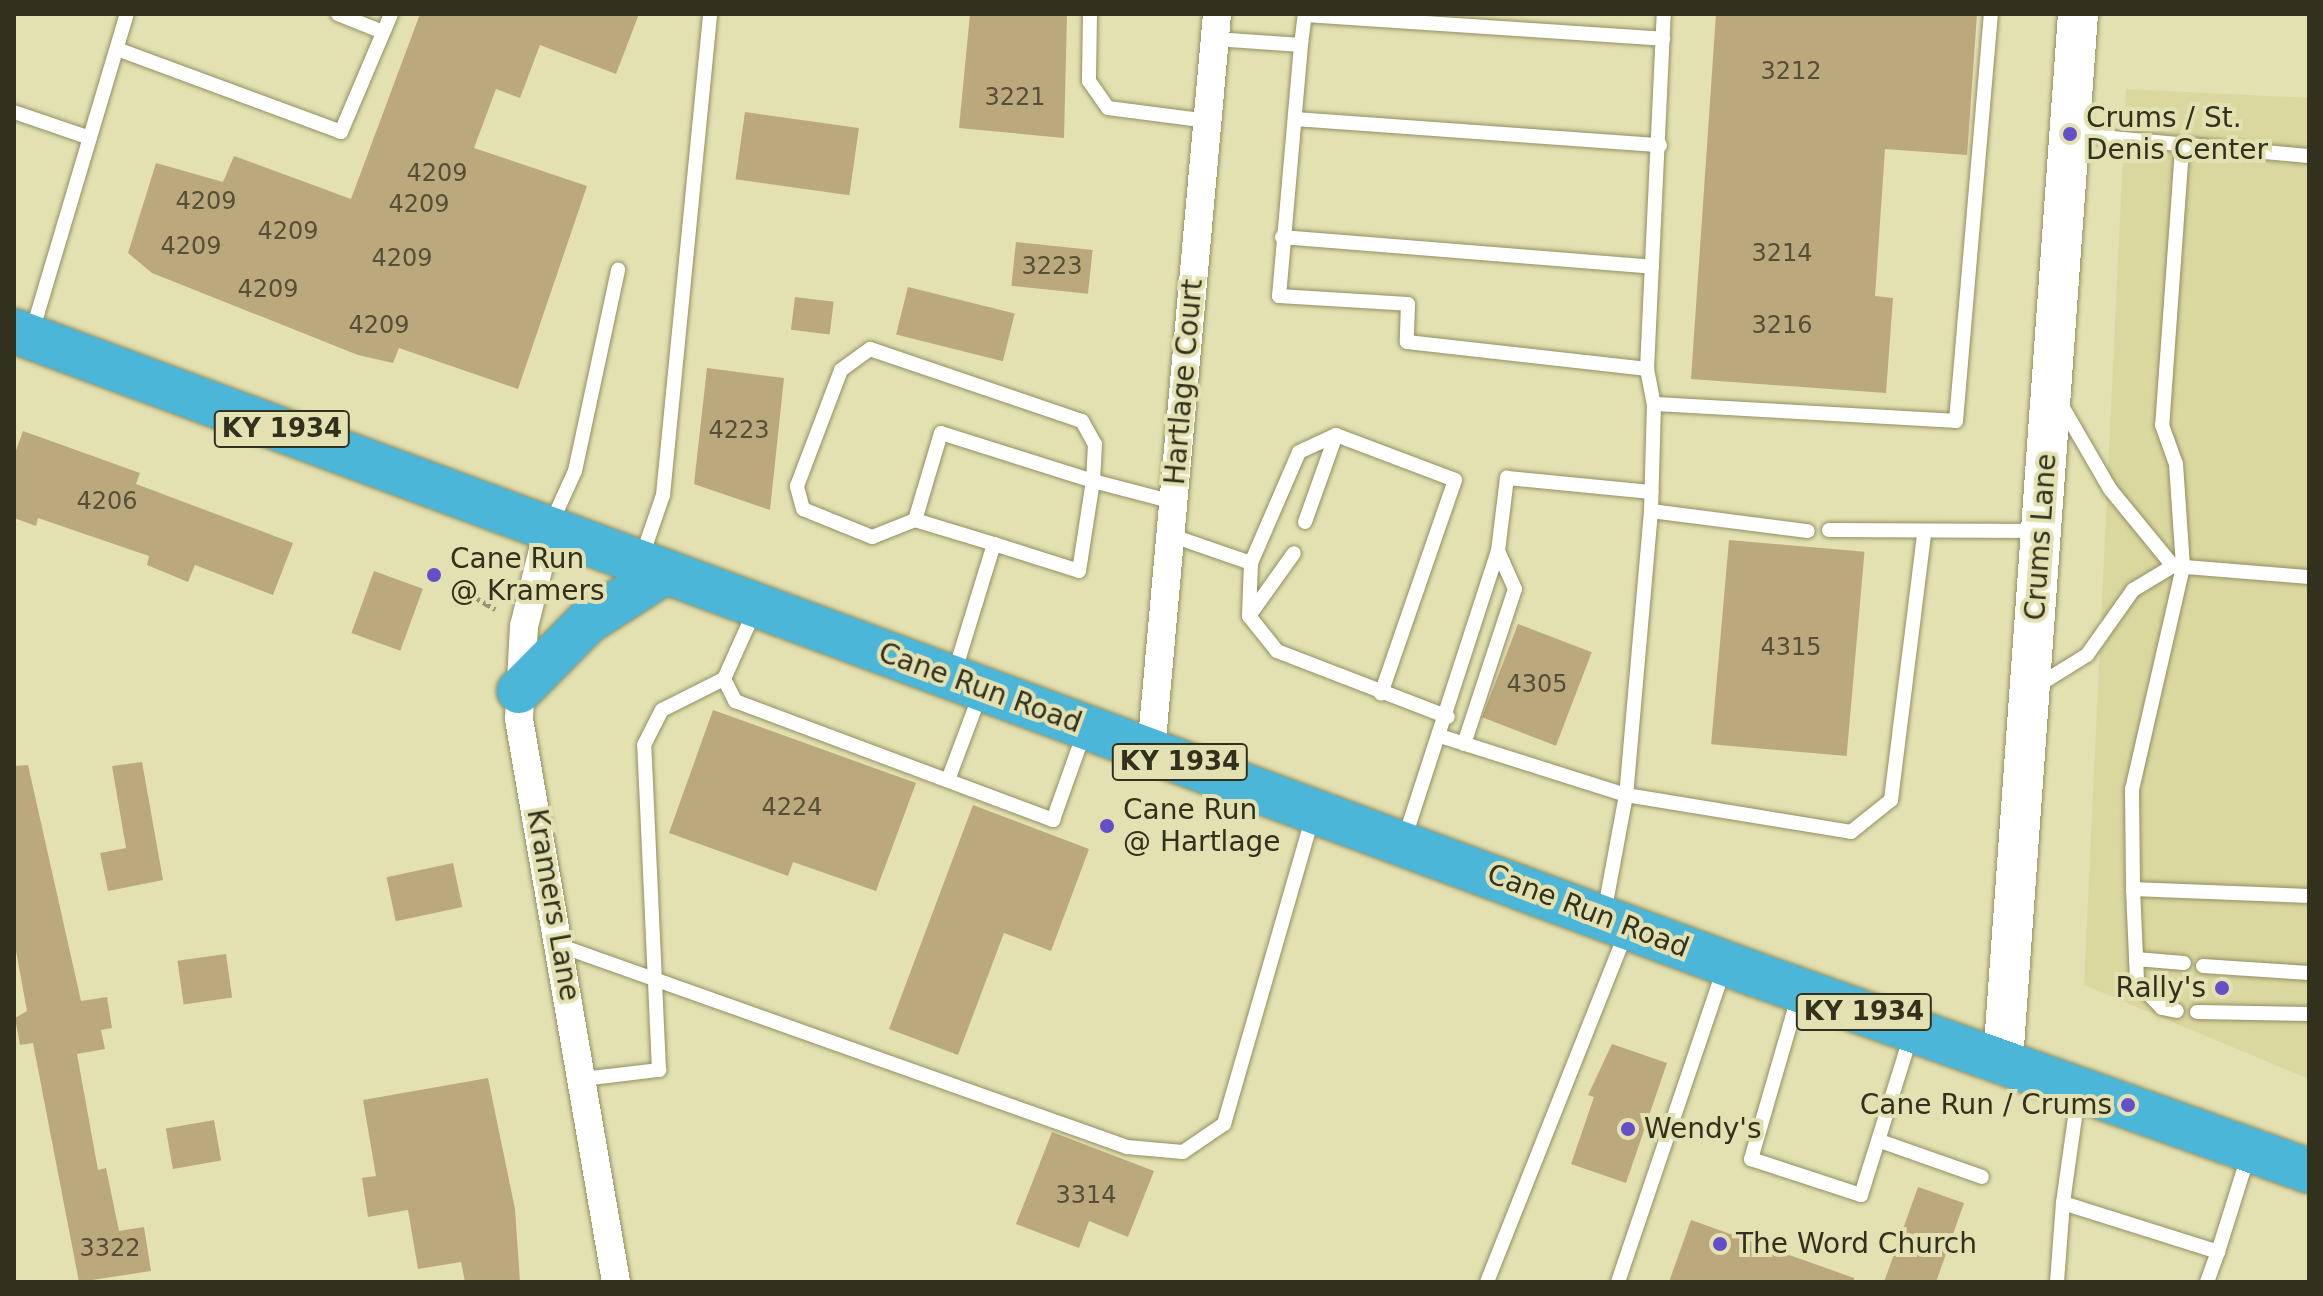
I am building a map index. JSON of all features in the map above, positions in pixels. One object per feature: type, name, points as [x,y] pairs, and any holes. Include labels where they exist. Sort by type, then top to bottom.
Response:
[{"type":"highway","name":"Cane Run Road","points":[[22,334],[548,530],[1403,841],[1725,963],[2309,1171]]},
{"type":"highway","points":[[519,691],[587,622],[653,568]]},
{"type":"main road","name":"Crums Lane","points":[[2003,1060],[2078,14]]},
{"type":"street","name":"Hartlage Court","points":[[1151,751],[1216,27]]},
{"type":"street","name":"Kramers Lane","points":[[548,530],[524,626],[519,691],[616,1282]]},
{"type":"lane","points":[[22,334],[90,138],[127,14]]},
{"type":"lane","points":[[338,14],[383,32]]},
{"type":"lane","points":[[117,49],[341,132],[391,14]]},
{"type":"lane","points":[[653,568],[663,495],[710,14]]},
{"type":"lane","points":[[1090,14],[1089,81],[1108,108],[1208,121]]},
{"type":"lane","points":[[1487,1282],[1616,922],[1651,511],[1654,404],[1647,369],[1664,14]]},
{"type":"lane","points":[[1654,404],[1956,421],[1991,14]]},
{"type":"lane","points":[[1647,369],[1407,342],[1408,304],[1279,296],[1282,237],[1305,15],[1663,39]]},
{"type":"lane","points":[[1216,27],[1301,45]]},
{"type":"lane","points":[[14,112],[90,138]]},
{"type":"lane","points":[[1295,119],[1660,145]]},
{"type":"lane","points":[[2070,134],[2182,149],[2309,156]]},
{"type":"lane","points":[[2177,1011],[2162,1008],[2137,982],[2132,789],[2178,567],[2176,464],[2162,425],[2182,149]]},
{"type":"lane","points":[[1282,237],[1652,267]]},
{"type":"lane","points":[[548,530],[575,471],[618,270]]},
{"type":"lane","points":[[870,349],[1082,421],[1095,444],[1093,481],[1079,571],[915,520],[872,537],[803,509],[797,486],[841,370],[855,354],[870,349]]},
{"type":"lane","points":[[2052,387],[2110,489],[2178,567]]},
{"type":"lane","points":[[915,520],[941,433],[1093,481],[1173,502]]},
{"type":"lane","points":[[1305,522],[1336,435]]},
{"type":"lane","points":[[1381,694],[1455,480],[1336,435],[1299,452],[1251,563],[1249,616],[1277,651],[1381,694],[1448,717]]},
{"type":"lane","points":[[1403,841],[1443,737],[1498,551],[1507,478],[1651,492]]},
{"type":"lane","points":[[1651,511],[1808,531]]},
{"type":"lane","points":[[1829,530],[1924,534],[2041,530]]},
{"type":"lane","points":[[1443,737],[1626,795],[1851,832],[1891,800],[1924,534]]},
{"type":"lane","points":[[1170,535],[1251,563]]},
{"type":"lane","points":[[948,780],[994,544]]},
{"type":"lane","points":[[1464,744],[1515,589],[1498,551]]},
{"type":"lane","points":[[1249,616],[1294,553]]},
{"type":"lane","points":[[2030,691],[2087,655],[2133,590],[2178,567],[2309,577]]},
{"type":"lane","points":[[583,1079],[659,1070],[659,984],[644,745],[662,710],[724,679],[756,606]]},
{"type":"lane","points":[[724,679],[735,701],[1053,820],[1085,727]]},
{"type":"lane","points":[[561,946],[659,984],[1127,1147],[1183,1152],[1224,1124],[1314,811]]},
{"type":"lane","points":[[2133,889],[2309,896]]},
{"type":"lane","points":[[2136,959],[2184,963]]},
{"type":"lane","points":[[1618,1282],[1725,963]]},
{"type":"lane","points":[[2203,966],[2309,973]]},
{"type":"lane","points":[[1800,990],[1751,1159],[1861,1195],[1913,1029]]},
{"type":"lane","points":[[2197,1012],[2309,1014]]},
{"type":"lane","points":[[2057,1282],[2063,1203],[2079,1087]]},
{"type":"lane","points":[[1880,1141],[1982,1177]]},
{"type":"lane","points":[[2207,1282],[2250,1149]]},
{"type":"lane","points":[[2063,1203],[2218,1252]]},
{"type":"path","points":[[452,584],[524,626]]},
{"type":"shaded area","points":[[2126,89],[2309,98],[2309,1079],[2084,985]]},
{"type":"building","points":[[420,14],[639,14],[616,74],[540,45],[520,98],[496,89],[474,148],[587,186],[518,389],[399,348],[393,363],[358,355],[152,273],[128,253],[156,163],[223,182],[234,156],[351,199]]},
{"type":"building","points":[[970,14],[1067,14],[1064,138],[959,128]]},
{"type":"building","points":[[1716,14],[1977,14],[1967,155],[1885,149],[1875,296],[1893,298],[1886,393],[1691,379]]},
{"type":"building","points":[[745,112],[859,128],[849,195],[736,179]]},
{"type":"building","points":[[1016,242],[1093,250],[1088,294],[1011,286]]},
{"type":"building","points":[[908,287],[1015,314],[1003,361],[896,335]]},
{"type":"building","points":[[795,297],[834,302],[830,335],[791,330]]},
{"type":"building","points":[[707,368],[784,378],[770,510],[694,484]]},
{"type":"building","points":[[23,431],[140,473],[136,484],[293,543],[273,595],[195,565],[188,582],[147,565],[149,556],[38,518],[36,526],[14,518],[14,456]]},
{"type":"building","points":[[1729,540],[1864,552],[1847,756],[1711,744]]},
{"type":"building","points":[[374,571],[423,589],[400,651],[351,633]]},
{"type":"building","points":[[1518,624],[1592,652],[1556,746],[1482,717]]},
{"type":"building","points":[[713,710],[916,783],[876,891],[793,862],[788,876],[669,833]]},
{"type":"building","points":[[142,762],[163,880],[108,891],[100,853],[126,848],[112,766]]},
{"type":"building","points":[[28,765],[81,1001],[107,997],[112,1028],[101,1030],[105,1049],[77,1054],[98,1170],[106,1168],[119,1231],[144,1227],[151,1271],[79,1282],[33,1043],[20,1045],[15,1018],[27,1011],[14,940],[14,766]]},
{"type":"building","points":[[973,805],[1089,849],[1051,951],[1004,933],[958,1055],[889,1029]]},
{"type":"building","points":[[453,863],[462,907],[396,921],[386,877]]},
{"type":"building","points":[[226,954],[232,998],[184,1004],[177,961]]},
{"type":"building","points":[[1612,1044],[1667,1063],[1626,1183],[1571,1164],[1594,1097],[1588,1095]]},
{"type":"building","points":[[488,1078],[515,1209],[520,1282],[465,1282],[461,1262],[418,1269],[408,1210],[368,1217],[362,1178],[376,1176],[363,1100]]},
{"type":"building","points":[[214,1120],[221,1160],[173,1169],[166,1129]]},
{"type":"building","points":[[1052,1132],[1154,1171],[1128,1237],[1089,1221],[1079,1248],[1016,1224]]},
{"type":"building","points":[[1918,1187],[1964,1203],[1936,1282],[1884,1282]]},
{"type":"building","name":"The Word Church","points":[[1691,1220],[1854,1278],[1854,1282],[1669,1282]]},
{"type":"place","name":"Crums / St. Denis Center","points":[[2070,134]]},
{"type":"place","name":"Cane Run @ Kramers","points":[[434,575]]},
{"type":"place","name":"Cane Run @ Hartlage","points":[[1107,826]]},
{"type":"place","name":"Rally's","points":[[2222,988]]},
{"type":"place","name":"Cane Run / Crums","points":[[2128,1105]]},
{"type":"place","name":"Wendy's","points":[[1628,1129]]},
{"type":"place","name":"The Word Church","points":[[1720,1244]]}]
